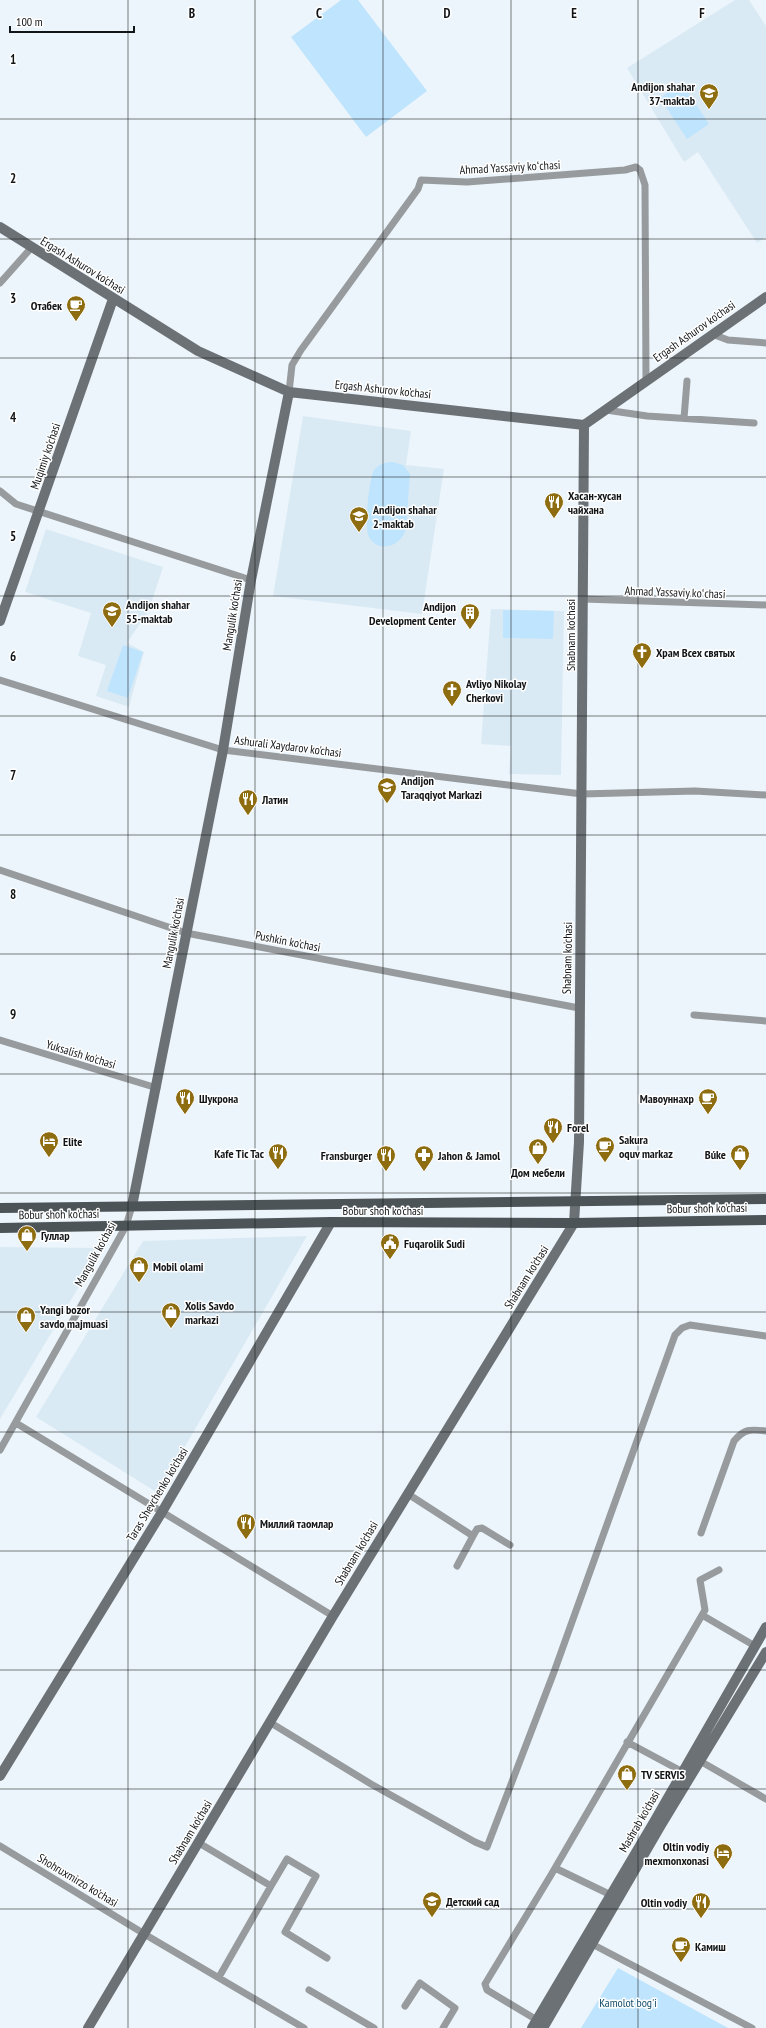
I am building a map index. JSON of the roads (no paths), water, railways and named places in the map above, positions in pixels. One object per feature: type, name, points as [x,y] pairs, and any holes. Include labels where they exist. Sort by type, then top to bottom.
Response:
[{"type":"main road","name":"Bobur shoh ko'chasi","points":[[0,1208],[766,1199]]},
{"type":"main road","name":"Bobur shoh ko'chasi","points":[[0,1228],[332,1222],[574,1223],[766,1220]]},
{"type":"street","name":"Ahmad Yassaviy koʻchasi","points":[[289,392],[292,365],[301,350],[418,189],[421,180],[467,182],[625,170],[636,167],[640,170],[645,185],[646,381]]},
{"type":"street","name":"Ergash Ashurov ko'chasi","points":[[0,227],[198,351],[289,392],[584,425],[766,297]]},
{"type":"street","points":[[0,283],[32,247]]},
{"type":"street","name":"Muqimiy ko'chasi","points":[[0,621],[113,299]]},
{"type":"street","points":[[712,334],[728,340],[766,343]]},
{"type":"street","points":[[684,418],[687,381]]},
{"type":"street","name":"Mangulik ko'chasi","points":[[0,1450],[126,1226],[132,1206],[223,750],[251,580],[289,392]]},
{"type":"street","points":[[606,410],[647,416],[754,423]]},
{"type":"street","name":"Shabnam ko'chasi","points":[[88,2028],[334,1616],[574,1223],[579,1142],[584,425]]},
{"type":"street","points":[[0,491],[16,504],[251,580]]},
{"type":"street","name":"Ahmad Yassaviy koʻchasi","points":[[583,599],[766,606]]},
{"type":"street","name":"Ashurali Xaydarov ko'chasi","points":[[0,680],[223,750],[582,794],[694,792],[766,795]]},
{"type":"street","name":"Pushkin ko'chasi","points":[[0,870],[186,933],[579,1008]]},
{"type":"street","points":[[694,1015],[766,1021]]},
{"type":"street","name":"Yuksalish ko'chasi","points":[[0,1040],[156,1088]]},
{"type":"street","name":"Taras Shevchenko ko'chasi","points":[[0,1776],[162,1512],[332,1222]]},
{"type":"street","points":[[270,1723],[371,1784],[486,1849],[554,1672],[675,1335],[682,1328],[690,1325],[766,1336]]},
{"type":"street","points":[[16,1423],[334,1616]]},
{"type":"street","points":[[701,1533],[734,1441],[742,1432],[755,1429],[766,1431]]},
{"type":"street","points":[[408,1494],[473,1536]]},
{"type":"street","points":[[457,1566],[477,1529],[482,1528],[510,1545]]},
{"type":"street","points":[[537,2025],[487,1990],[485,1984],[555,1868],[702,1615],[704,1610],[700,1580],[719,1570]]},
{"type":"street","points":[[702,1615],[755,1646]]},
{"type":"street","name":"Mashrab ko'chasi","points":[[537,2025],[592,1944],[658,1824],[682,1772],[766,1627]]},
{"type":"street","name":"Mashrab ko'chasi","points":[[537,2025],[611,1895],[700,1761],[766,1652]]},
{"type":"street","points":[[627,1742],[682,1772]]},
{"type":"street","points":[[700,1761],[766,1798]]},
{"type":"street","points":[[199,1844],[271,1886]]},
{"type":"street","name":"Shohruxmirzo ko'chasi","points":[[0,1846],[304,2028]]},
{"type":"street","points":[[219,1977],[287,1859],[316,1876],[285,1932],[327,1958]]},
{"type":"street","points":[[555,1868],[611,1895]]},
{"type":"street","points":[[592,1944],[752,2028]]},
{"type":"street","points":[[405,2006],[420,1983],[454,2008],[443,2028]]},
{"type":"street","points":[[309,1990],[374,2028]]},
{"type":"place","name":"Andijon shahar 37-maktab","points":[[709,110]]},
{"type":"place","name":"Отабек","points":[[76,322]]},
{"type":"place","name":"Хасан-хусан чайхана","points":[[554,519]]},
{"type":"place","name":"Andijon shahar 2-maktab","points":[[359,533]]},
{"type":"place","name":"Andijon shahar 55-maktab","points":[[112,628]]},
{"type":"place","name":"Andijon Development Center","points":[[470,630]]},
{"type":"place","name":"Храм Всех святых","points":[[642,669]]},
{"type":"place","name":"Avliyo Nikolay Cherkovi","points":[[452,707]]},
{"type":"place","name":"Andijon Taraqqiyot Markazi","points":[[387,804]]},
{"type":"place","name":"Латин","points":[[248,816]]},
{"type":"place","name":"Шукрона","points":[[185,1115]]},
{"type":"place","name":"Мавоуннахр","points":[[708,1115]]},
{"type":"place","name":"Forel","points":[[553,1144]]},
{"type":"place","name":"Elite","points":[[49,1158]]},
{"type":"place","name":"Sakura oquv markaz","points":[[605,1163]]},
{"type":"place","name":"Дом мебели","points":[[538,1165]]},
{"type":"place","name":"Kafe Tic Tac","points":[[278,1170]]},
{"type":"place","name":"Búke","points":[[740,1171]]},
{"type":"place","name":"Fransburger","points":[[386,1172]]},
{"type":"place","name":"Jahon & Jamol","points":[[424,1172]]},
{"type":"place","name":"Гуллар","points":[[27,1252]]},
{"type":"place","name":"Fuqarolik Sudi","points":[[390,1260]]},
{"type":"place","name":"Mobil olami","points":[[139,1283]]},
{"type":"place","name":"Xolis Savdo markazi","points":[[171,1329]]},
{"type":"place","name":"Yangi bozor savdo majmuasi","points":[[26,1333]]},
{"type":"place","name":"Миллий таомлар","points":[[246,1540]]},
{"type":"place","name":"TV SERVIS","points":[[627,1791]]},
{"type":"place","name":"Oltin vodiy mexmonxonasi","points":[[723,1870]]},
{"type":"place","name":"Детский сад","points":[[432,1918]]},
{"type":"place","name":"Oltin vodiy","points":[[701,1919]]},
{"type":"place","name":"Камиш","points":[[681,1963]]},
{"type":"park label","name":"Kamolot bog'i","points":[[628,2002]]}]
